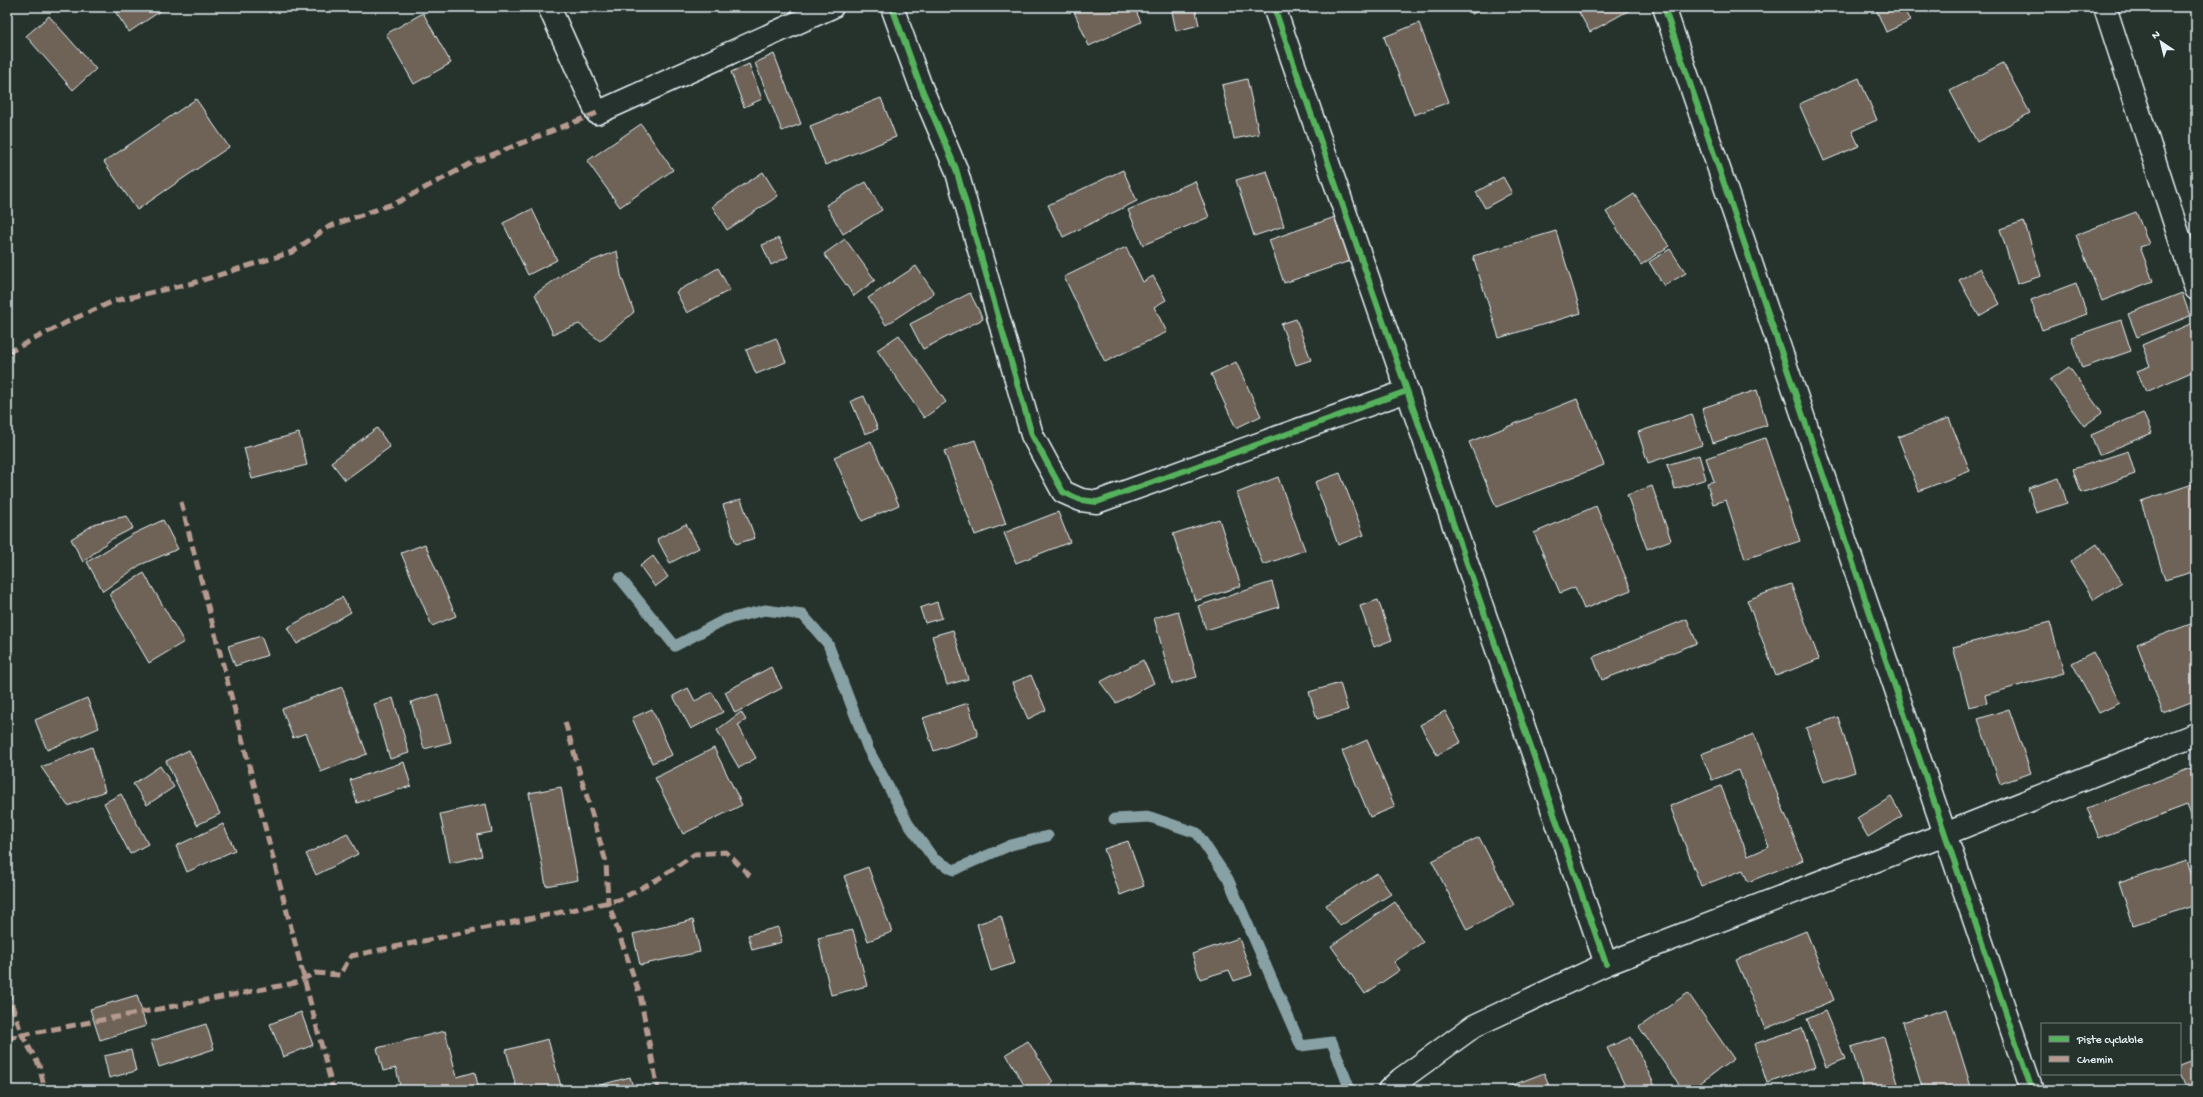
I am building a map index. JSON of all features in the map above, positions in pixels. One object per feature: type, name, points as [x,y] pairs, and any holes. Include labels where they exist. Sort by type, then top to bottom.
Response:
[{"type":"street","points":[[549,7],[597,113],[832,7]]},
{"type":"street","points":[[892,7],[921,87],[956,169],[1032,435],[1063,492],[1081,500],[1097,502],[1407,390]]},
{"type":"street","points":[[1274,7],[1606,964]]},
{"type":"street","points":[[1664,7],[2032,1090]]},
{"type":"street","points":[[2105,7],[2196,289]]},
{"type":"street","points":[[1389,1090],[1401,1079],[1474,1026],[1606,964],[1945,834],[2196,734]]},
{"type":"building","points":[[112,7],[164,7],[165,8],[129,32]]},
{"type":"building","points":[[266,7],[280,7],[269,13]]},
{"type":"building","points":[[1072,7],[1134,7],[1141,22],[1089,46]]},
{"type":"building","points":[[1171,7],[1195,7],[1199,25],[1176,31]]},
{"type":"building","points":[[1469,7],[1488,7],[1472,14]]},
{"type":"building","points":[[1576,7],[1635,7],[1590,32]]},
{"type":"building","points":[[1875,7],[1903,7],[1910,21],[1886,32]]},
{"type":"building","points":[[423,13],[451,63],[414,84],[386,34]]},
{"type":"building","points":[[49,16],[96,69],[73,90],[26,36]]},
{"type":"building","points":[[1419,23],[1449,102],[1414,115],[1384,37]]},
{"type":"building","points":[[774,54],[801,124],[782,131],[755,63]]},
{"type":"building","points":[[2003,63],[2030,113],[1977,142],[1950,91]]},
{"type":"building","points":[[749,64],[762,99],[744,107],[731,72]]},
{"type":"building","points":[[1859,78],[1877,120],[1852,131],[1859,146],[1824,161],[1799,104]]},
{"type":"building","points":[[1247,79],[1259,134],[1234,139],[1222,85]]},
{"type":"building","points":[[881,98],[896,137],[825,165],[810,126]]},
{"type":"building","points":[[196,99],[229,147],[137,210],[104,162]]},
{"type":"building","points":[[641,124],[673,170],[620,207],[587,161]]},
{"type":"building","points":[[1123,170],[1137,201],[1063,237],[1048,205]]},
{"type":"building","points":[[1267,171],[1284,226],[1254,236],[1236,180]]},
{"type":"building","points":[[763,172],[778,196],[727,230],[712,206]]},
{"type":"building","points":[[1503,177],[1512,193],[1485,208],[1476,192]]},
{"type":"building","points":[[1195,181],[1209,217],[1143,245],[1128,210]]},
{"type":"building","points":[[866,182],[882,210],[843,234],[826,205]]},
{"type":"building","points":[[1634,194],[1669,246],[1641,265],[1606,212]]},
{"type":"building","points":[[532,209],[557,260],[528,275],[503,223]]},
{"type":"building","points":[[2136,212],[2149,244],[2140,247],[2153,281],[2102,301],[2076,235]]},
{"type":"building","points":[[1341,215],[1356,259],[1284,283],[1269,240]]},
{"type":"building","points":[[2024,221],[2041,276],[2017,284],[2000,229]]},
{"type":"building","points":[[1556,231],[1581,313],[1499,338],[1473,256]]},
{"type":"building","points":[[779,238],[788,257],[771,265],[762,245]]},
{"type":"building","points":[[845,239],[875,280],[854,296],[824,254]]},
{"type":"building","points":[[1126,247],[1143,282],[1153,276],[1166,300],[1154,307],[1167,332],[1105,362],[1064,277]]},
{"type":"building","points":[[1670,249],[1686,273],[1664,286],[1649,262]]},
{"type":"building","points":[[617,251],[621,275],[634,312],[600,341],[579,324],[553,334],[535,294],[569,270]]},
{"type":"building","points":[[916,266],[934,293],[886,325],[868,298]]},
{"type":"building","points":[[718,268],[730,290],[687,313],[676,292]]},
{"type":"building","points":[[1980,268],[2000,304],[1979,316],[1959,280]]},
{"type":"building","points":[[2076,283],[2087,314],[2042,330],[2031,300]]},
{"type":"building","points":[[970,293],[983,319],[923,349],[910,324]]},
{"type":"building","points":[[2182,293],[2190,316],[2137,337],[2128,314]]},
{"type":"building","points":[[1296,319],[1311,360],[1296,365],[1281,324]]},
{"type":"building","points":[[2121,320],[2131,351],[2082,368],[2071,337]]},
{"type":"building","points":[[2190,324],[2196,339],[2196,370],[2146,392],[2137,371],[2150,366],[2142,345]]},
{"type":"building","points":[[899,335],[946,402],[924,418],[877,350]]},
{"type":"building","points":[[776,338],[786,362],[756,374],[746,350]]},
{"type":"building","points":[[1236,362],[1261,416],[1236,428],[1211,374]]},
{"type":"building","points":[[2069,367],[2102,413],[2084,426],[2050,380]]},
{"type":"building","points":[[1757,390],[1767,425],[1713,443],[1702,408]]},
{"type":"building","points":[[864,396],[878,429],[865,434],[851,401]]},
{"type":"building","points":[[1577,399],[1604,465],[1496,507],[1469,442]]},
{"type":"building","points":[[2143,413],[2152,433],[2099,455],[2091,435]]},
{"type":"building","points":[[1692,414],[1702,445],[1648,463],[1638,432]]},
{"type":"building","points":[[1949,418],[1970,471],[1919,491],[1898,437]]},
{"type":"building","points":[[377,428],[390,447],[345,480],[331,462]]},
{"type":"building","points":[[299,433],[307,465],[252,479],[244,448]]},
{"type":"building","points":[[1765,438],[1800,541],[1745,559],[1726,500],[1713,504],[1707,483],[1714,481],[1706,458]]},
{"type":"building","points":[[975,440],[1006,524],[975,535],[944,451]]},
{"type":"building","points":[[871,441],[899,505],[862,521],[834,457]]},
{"type":"building","points":[[2128,451],[2135,474],[2081,493],[2073,469]]},
{"type":"building","points":[[1699,455],[1706,479],[1675,489],[1667,465]]},
{"type":"building","points":[[1340,473],[1364,535],[1338,545],[1315,482]]},
{"type":"building","points":[[1278,477],[1305,550],[1263,565],[1237,493]]},
{"type":"building","points":[[2059,478],[2067,503],[2036,513],[2028,488]]},
{"type":"building","points":[[2196,483],[2196,571],[2165,580],[2141,501]]},
{"type":"building","points":[[1652,486],[1671,540],[1647,549],[1627,495]]},
{"type":"building","points":[[741,499],[755,538],[736,544],[723,505]]},
{"type":"building","points":[[1596,506],[1631,590],[1584,609],[1575,587],[1560,593],[1534,533]]},
{"type":"building","points":[[1058,512],[1070,542],[1016,563],[1004,533]]},
{"type":"building","points":[[127,516],[133,528],[110,540],[83,562],[71,539],[96,523]]},
{"type":"building","points":[[1219,519],[1241,586],[1195,601],[1173,534]]},
{"type":"building","points":[[163,520],[178,549],[140,565],[103,591],[87,562],[133,534]]},
{"type":"building","points":[[686,524],[699,548],[670,563],[657,539]]},
{"type":"building","points":[[425,544],[456,616],[432,626],[401,553]]},
{"type":"building","points":[[2097,544],[2122,582],[2094,600],[2070,562]]},
{"type":"building","points":[[653,556],[668,577],[655,587],[640,566]]},
{"type":"building","points":[[144,573],[184,642],[149,663],[109,594]]},
{"type":"building","points":[[1272,582],[1279,607],[1206,630],[1198,606]]},
{"type":"building","points":[[1791,584],[1819,659],[1776,676],[1747,600]]},
{"type":"building","points":[[342,597],[351,612],[297,644],[287,628]]},
{"type":"building","points":[[1378,600],[1392,640],[1374,647],[1360,606]]},
{"type":"building","points":[[937,602],[942,618],[925,623],[920,608]]},
{"type":"building","points":[[1178,611],[1197,677],[1172,684],[1154,618]]},
{"type":"building","points":[[1687,619],[1697,643],[1602,680],[1593,657]]},
{"type":"building","points":[[2050,622],[2064,673],[1985,695],[1987,703],[1969,707],[1953,647]]},
{"type":"building","points":[[2196,622],[2196,700],[2163,713],[2137,644]]},
{"type":"building","points":[[953,630],[968,679],[947,685],[932,636]]},
{"type":"building","points":[[261,636],[268,655],[235,666],[228,646]]},
{"type":"building","points":[[2093,652],[2120,703],[2099,713],[2072,663]]},
{"type":"building","points":[[1143,660],[1154,683],[1116,703],[1100,682]]},
{"type":"building","points":[[771,667],[782,688],[735,713],[725,692]]},
{"type":"building","points":[[1031,675],[1046,710],[1028,719],[1012,683]]},
{"type":"building","points":[[1340,683],[1348,710],[1317,719],[1309,692]]},
{"type":"building","points":[[342,687],[367,754],[321,772],[306,733],[293,738],[282,709]]},
{"type":"building","points":[[688,688],[695,701],[712,692],[723,712],[691,729],[673,696]]},
{"type":"building","points":[[438,694],[451,742],[424,749],[411,702]]},
{"type":"building","points":[[87,698],[99,728],[47,750],[35,720]]},
{"type":"building","points":[[393,698],[409,753],[390,759],[374,704]]},
{"type":"building","points":[[968,703],[978,736],[934,751],[923,718]]},
{"type":"building","points":[[652,709],[672,755],[652,763],[632,718]]},
{"type":"building","points":[[2009,709],[2031,773],[2000,784],[1978,719]]},
{"type":"building","points":[[1445,711],[1461,742],[1437,755],[1420,725]]},
{"type":"building","points":[[741,712],[746,720],[738,725],[756,758],[739,768],[717,730]]},
{"type":"building","points":[[1838,717],[1855,772],[1824,782],[1806,728]]},
{"type":"building","points":[[1754,734],[1803,860],[1748,882],[1743,870],[1701,886],[1670,806],[1721,786],[1748,856],[1769,847],[1739,770],[1712,780],[1701,754]]},
{"type":"building","points":[[1367,740],[1395,807],[1370,817],[1342,751]]},
{"type":"building","points":[[92,747],[105,791],[68,806],[41,767]]},
{"type":"building","points":[[714,748],[742,805],[683,834],[655,778]]},
{"type":"building","points":[[189,750],[220,814],[197,825],[166,761]]},
{"type":"building","points":[[404,762],[411,786],[357,803],[350,780]]},
{"type":"building","points":[[160,766],[174,787],[147,805],[133,784]]},
{"type":"building","points":[[2196,766],[2196,828],[2187,805],[2099,838],[2087,808]]},
{"type":"building","points":[[561,787],[578,880],[546,886],[529,793]]},
{"type":"building","points":[[121,794],[148,844],[130,854],[104,803]]},
{"type":"building","points":[[1891,797],[1902,816],[1868,837],[1857,818]]},
{"type":"building","points":[[486,804],[492,832],[477,835],[482,856],[450,863],[440,814]]},
{"type":"building","points":[[223,824],[235,850],[187,872],[176,846]]},
{"type":"building","points":[[347,833],[358,854],[316,875],[306,854]]},
{"type":"building","points":[[1479,837],[1514,905],[1467,930],[1432,861]]},
{"type":"building","points":[[1128,841],[1144,886],[1120,895],[1104,849]]},
{"type":"building","points":[[2187,860],[2196,888],[2196,905],[2133,925],[2119,882]]},
{"type":"building","points":[[868,867],[892,932],[868,941],[844,876]]},
{"type":"building","points":[[1377,873],[1391,894],[1340,926],[1326,905]]},
{"type":"building","points":[[1395,902],[1423,942],[1394,962],[1400,970],[1365,994],[1331,946]]},
{"type":"building","points":[[1001,916],[1015,963],[991,971],[977,924]]},
{"type":"building","points":[[693,920],[700,952],[640,965],[633,934]]},
{"type":"building","points":[[778,927],[782,942],[752,950],[748,935]]},
{"type":"building","points":[[853,930],[867,986],[831,995],[818,938]]},
{"type":"building","points":[[1806,931],[1834,1000],[1765,1029],[1736,960]]},
{"type":"building","points":[[1239,938],[1252,975],[1234,981],[1229,970],[1200,979],[1192,954]]},
{"type":"building","points":[[2196,942],[2196,958],[2192,944]]},
{"type":"building","points":[[1688,993],[1734,1059],[1690,1090],[1683,1090],[1639,1027]]},
{"type":"building","points":[[137,995],[146,1026],[100,1040],[90,1009]]},
{"type":"building","points":[[1947,1009],[1972,1090],[1923,1090],[1902,1022]]},
{"type":"building","points":[[1825,1011],[1845,1059],[1826,1067],[1807,1019]]},
{"type":"building","points":[[301,1012],[313,1045],[283,1057],[270,1024]]},
{"type":"building","points":[[206,1024],[214,1049],[159,1067],[151,1041]]},
{"type":"building","points":[[1802,1028],[1815,1067],[1767,1083],[1754,1044]]},
{"type":"building","points":[[445,1031],[457,1077],[475,1072],[479,1090],[401,1090],[396,1068],[383,1071],[377,1048]]},
{"type":"building","points":[[1631,1037],[1656,1088],[1653,1090],[1627,1090],[1607,1048]]},
{"type":"building","points":[[1884,1037],[1900,1090],[1864,1090],[1851,1047]]},
{"type":"building","points":[[548,1039],[562,1090],[517,1090],[506,1050]]},
{"type":"building","points":[[1028,1041],[1053,1082],[1040,1090],[1027,1090],[1006,1054]]},
{"type":"building","points":[[131,1050],[136,1071],[109,1078],[104,1056]]},
{"type":"building","points":[[2196,1059],[2196,1087],[2187,1090],[2181,1075],[2181,1065]]},
{"type":"building","points":[[1544,1073],[1551,1090],[1500,1090]]},
{"type":"building","points":[[630,1077],[634,1090],[582,1090]]},
{"type":"waterway","points":[[620,578],[675,646],[724,620],[765,610],[803,615],[828,644],[868,749],[909,825],[934,859],[954,870],[1011,845],[1048,836]]},
{"type":"waterway","points":[[1114,819],[1150,817],[1197,833],[1228,879],[1301,1046],[1332,1042],[1350,1090]]},
{"type":"marked path","points":[[7,353],[71,320],[114,301],[193,283],[292,252],[330,226],[398,202],[474,162],[597,113]]},
{"type":"marked path","points":[[181,502],[333,1090]]},
{"type":"marked path","points":[[565,722],[606,862],[608,902],[640,995],[658,1090]]},
{"type":"marked path","points":[[7,1038],[295,983],[315,973],[340,975],[351,956],[619,900],[658,879],[695,854],[726,852],[751,877]]},
{"type":"marked path","points":[[7,990],[22,1035],[39,1065],[45,1090]]},
{"type":"cycle path","points":[[892,7],[921,87],[956,169],[1032,435],[1063,492],[1081,500],[1097,502],[1407,391]]},
{"type":"cycle path","points":[[1274,7],[1606,964]]},
{"type":"cycle path","points":[[1664,7],[2032,1090]]}]
